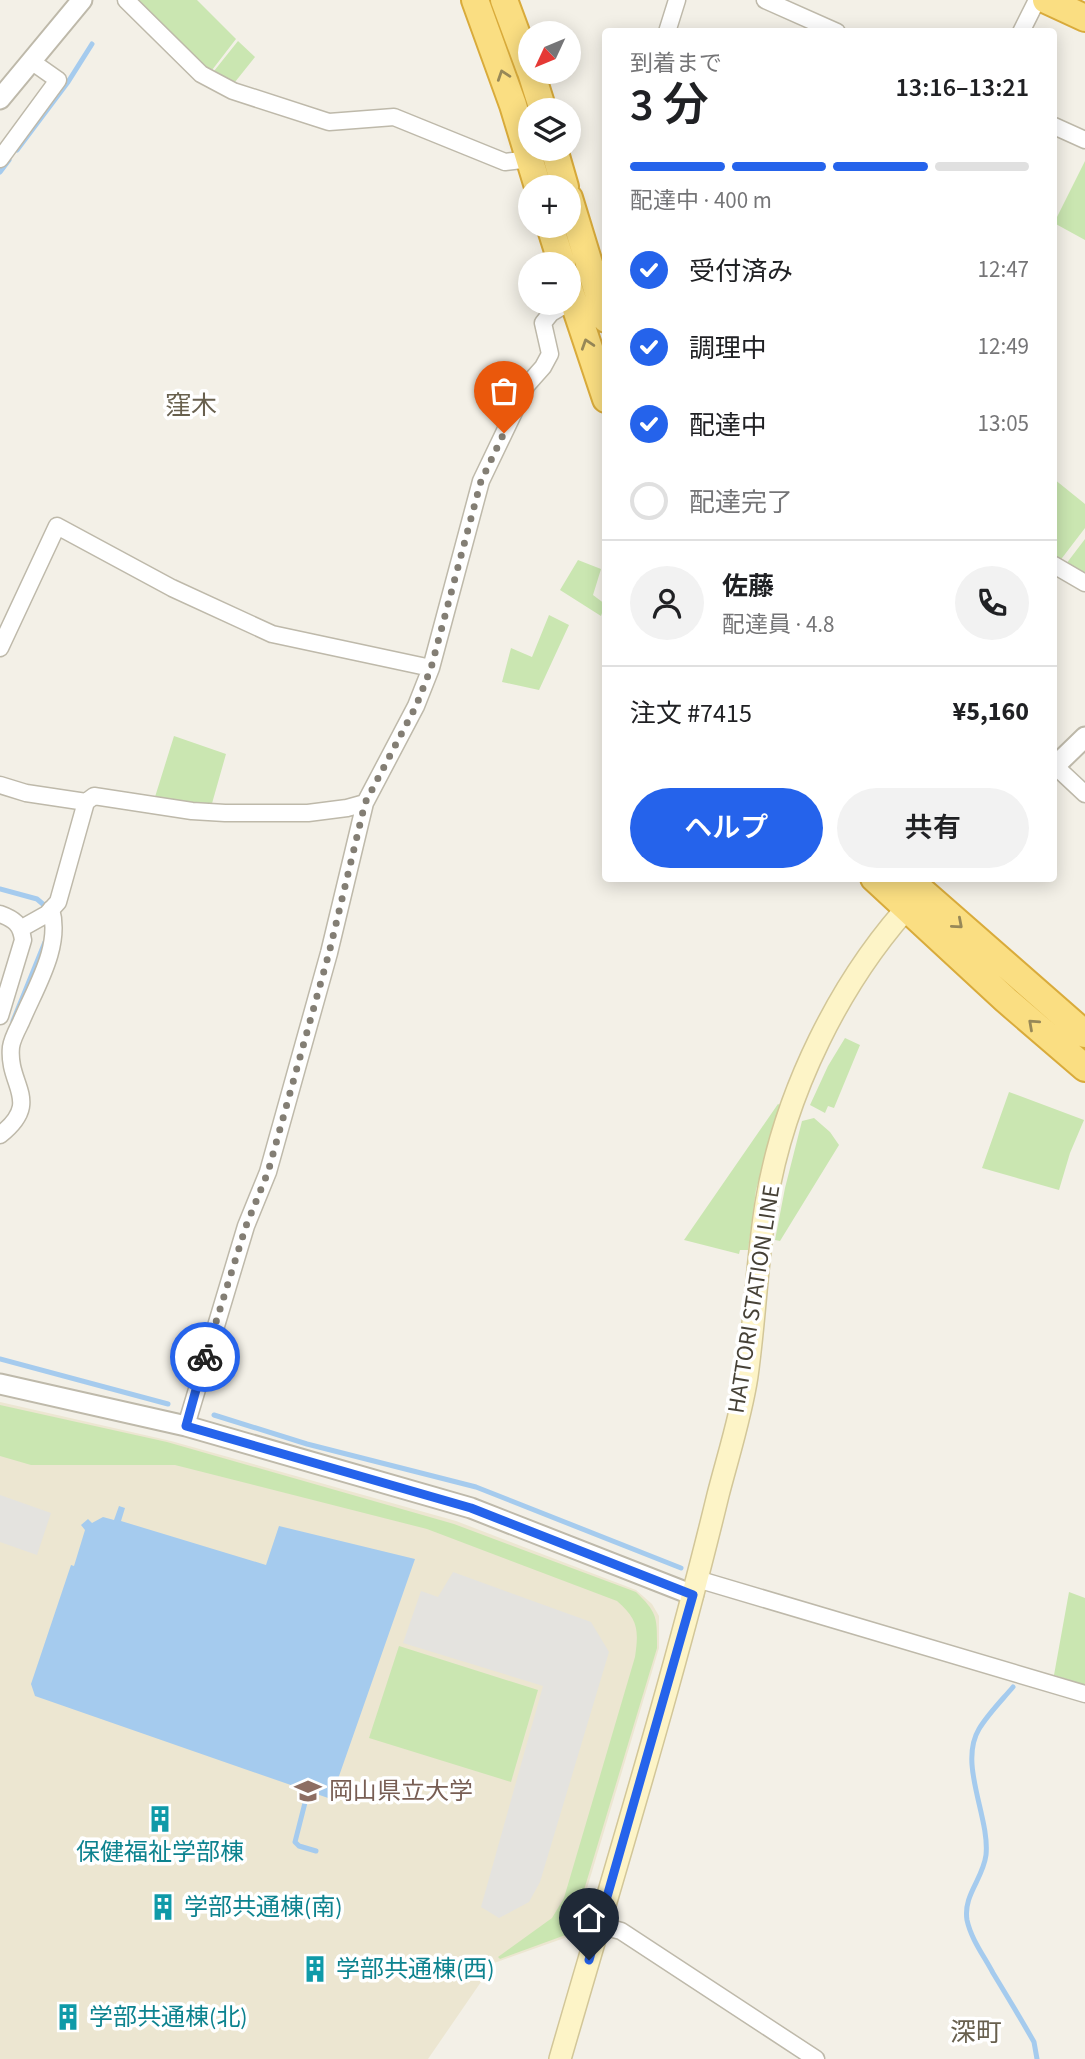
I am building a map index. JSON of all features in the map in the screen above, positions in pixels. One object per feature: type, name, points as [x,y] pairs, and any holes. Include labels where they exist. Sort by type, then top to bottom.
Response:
[{"type":"highway","points":[[475,0],[518,101]]},
{"type":"highway","points":[[504,0],[518,37]]},
{"type":"highway","points":[[1046,0],[1085,18]]},
{"type":"highway","points":[[581,295],[602,315]]},
{"type":"highway","points":[[581,298],[602,383]]},
{"type":"highway","points":[[889,882],[918,890],[1085,1034]]},
{"type":"highway","points":[[918,890],[1085,1068]]},
{"type":"main road","name":"HATTORI STATION LINE","points":[[560,2059],[695,1587],[747,1378],[766,1203],[779,1149],[800,1088],[827,1024],[871,954],[918,890]]},
{"type":"street","points":[[0,99],[82,0]]},
{"type":"street","points":[[126,0],[201,74],[233,91],[328,122],[394,117],[505,162],[518,159]]},
{"type":"street","points":[[668,28],[677,0]]},
{"type":"street","points":[[765,0],[827,28]]},
{"type":"street","points":[[1023,28],[1037,0]]},
{"type":"street","points":[[0,159],[58,80],[31,61]]},
{"type":"street","points":[[1057,127],[1085,140]]},
{"type":"street","points":[[186,1426],[246,1226],[268,1172],[329,953],[365,803],[416,706],[431,668],[481,481],[527,385],[543,367],[550,354],[543,323],[549,315]]},
{"type":"street","points":[[0,648],[57,526],[172,588],[272,634],[431,668]]},
{"type":"street","points":[[1057,567],[1085,583]]},
{"type":"street","points":[[1057,763],[1085,737]]},
{"type":"street","points":[[1057,769],[1085,794]]},
{"type":"street","points":[[0,785],[26,793],[86,802]]},
{"type":"street","points":[[22,928],[46,914],[58,902],[86,802],[94,796],[192,811],[225,813],[309,813],[365,803]]},
{"type":"street","points":[[0,914],[14,919],[22,928],[23,940],[0,1016]]},
{"type":"street","points":[[0,1135],[18,1118],[22,1107],[11,1046],[50,954],[54,933],[46,914]]},
{"type":"street","points":[[0,1384],[186,1426],[471,1508],[695,1587],[1085,1694]]},
{"type":"street","points":[[598,1925],[621,1931],[816,2059]]},
{"type":"shaded area","name":"岡山県立大学","points":[[0,1402],[171,1441],[456,1521],[636,1590],[652,1604],[659,1616],[659,1648],[573,1935],[494,1963],[428,2059],[0,2059]]},
{"type":"shaded area","points":[[0,1495],[51,1513],[37,1555],[0,1542]]},
{"type":"shaded area","points":[[453,1572],[591,1622],[609,1652],[540,1882],[529,1902],[499,1918],[481,1907],[543,1686],[403,1643],[421,1591],[438,1597]]},
{"type":"green space","points":[[132,0],[197,0],[236,39],[209,74]]},
{"type":"green space","points":[[238,41],[255,57],[231,87],[210,76]]},
{"type":"green space","points":[[1085,161],[1085,240],[1057,225],[1057,217]]},
{"type":"green space","points":[[1057,481],[1085,504],[1085,528],[1059,562]]},
{"type":"green space","points":[[1085,539],[1085,575],[1066,564]]},
{"type":"green space","points":[[578,560],[601,569],[593,595],[602,602],[601,616],[560,590]]},
{"type":"green space","points":[[549,615],[569,625],[539,690],[502,682],[511,648],[532,657]]},
{"type":"green space","points":[[174,736],[226,754],[211,807],[155,797]]},
{"type":"green space","points":[[845,1038],[860,1045],[834,1108],[828,1106],[825,1113],[810,1105],[828,1066]]},
{"type":"green space","points":[[1009,1092],[1084,1120],[1059,1190],[982,1168]]},
{"type":"green space","points":[[778,1104],[780,1105],[756,1190],[748,1250],[740,1250],[739,1254],[684,1240]]},
{"type":"green space","points":[[814,1118],[830,1132],[839,1145],[780,1241],[775,1240],[802,1121]]},
{"type":"green space","points":[[0,1405],[167,1442],[454,1524],[636,1592],[649,1605],[655,1617],[657,1648],[571,1933],[500,1959],[498,1957],[552,1918],[564,1898],[635,1657],[637,1632],[633,1620],[617,1601],[427,1529],[175,1465],[31,1465],[0,1456]]},
{"type":"green space","points":[[1069,1592],[1085,1598],[1085,1685],[1054,1675]]},
{"type":"green space","points":[[399,1646],[538,1690],[511,1782],[369,1738]]},
{"type":"water","points":[[119,1506],[125,1508],[121,1521],[266,1565],[279,1526],[415,1559],[331,1799],[35,1696],[31,1684],[71,1565],[74,1566],[85,1530],[81,1525],[88,1519],[92,1523],[103,1517],[114,1520]]},
{"type":"waterway","points":[[17,150],[68,82],[92,44]]},
{"type":"waterway","points":[[0,172],[9,160]]},
{"type":"waterway","points":[[0,889],[37,899],[44,905],[45,912]]},
{"type":"waterway","points":[[13,1021],[45,942]]},
{"type":"waterway","points":[[0,1359],[168,1404]]},
{"type":"waterway","points":[[214,1415],[307,1444],[476,1487],[681,1568]]},
{"type":"waterway","points":[[1013,1687],[983,1723],[973,1743],[973,1774],[984,1824],[986,1855],[970,1895],[967,1920],[978,1947],[1034,2042],[1037,2059]]},
{"type":"waterway","points":[[309,1787],[295,1842],[299,1846],[316,1851]]},
{"type":"way so far","points":[[205,1357],[246,1226],[268,1172],[329,953],[365,803],[416,706],[431,668],[481,481],[504,433]]},
{"type":"place","name":"岡山県立大学","points":[[308,1791]]},
{"type":"place","name":"保健福祉学部棟","points":[[160,1819]]},
{"type":"place","name":"学部共通棟(南)","points":[[163,1907]]},
{"type":"place","name":"学部共通棟(西)","points":[[315,1969]]},
{"type":"place","name":"学部共通棟(北)","points":[[68,2017]]},
{"type":"district","name":"窪木","points":[[191,405]]},
{"type":"district","name":"深町","points":[[976,2032]]},
{"type":"route","points":[[205,1357],[186,1426],[471,1508],[693,1595],[589,1960]]}]
